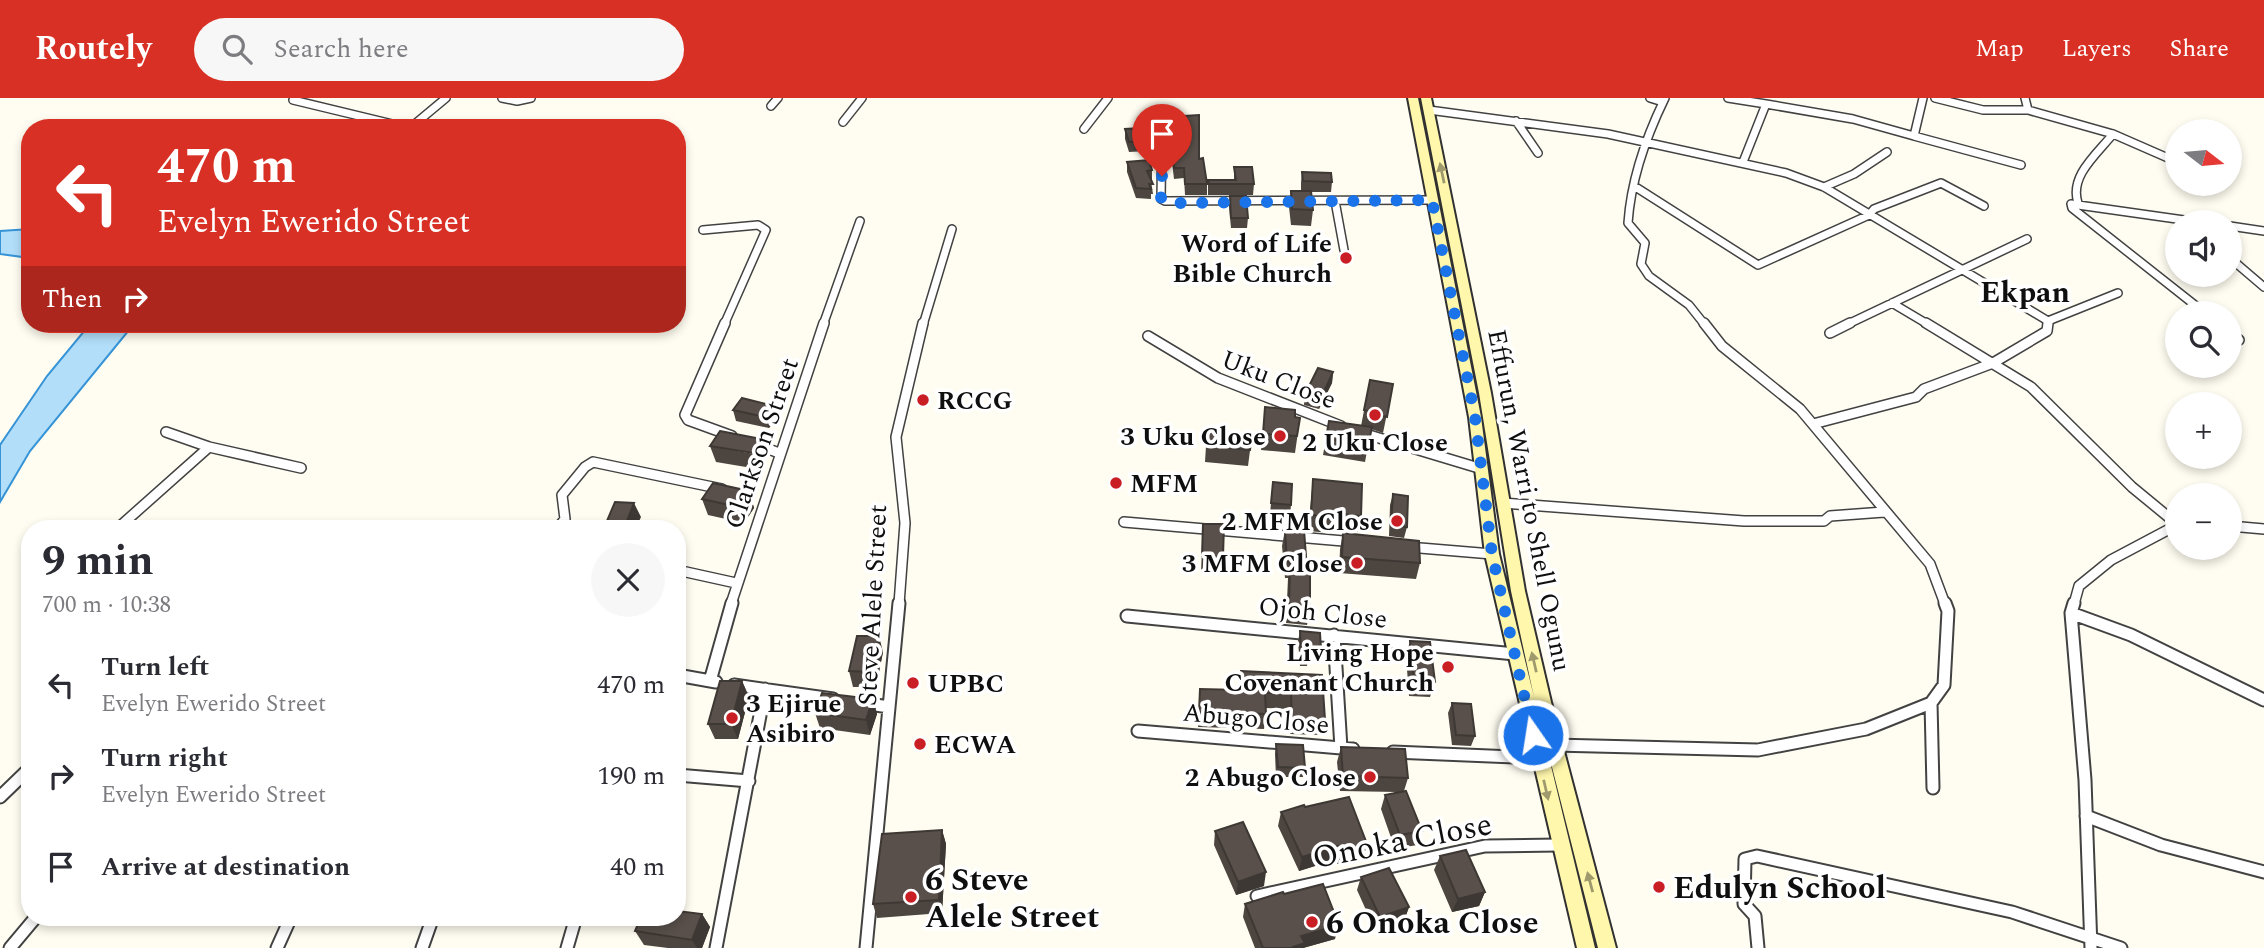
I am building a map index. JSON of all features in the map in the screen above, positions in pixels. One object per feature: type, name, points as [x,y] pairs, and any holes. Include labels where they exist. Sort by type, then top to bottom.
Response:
[{"type":"main road","name":"Effurun, Warri to Shell Ogunu","points":[[1413,98],[1475,417],[1492,554],[1559,845],[1586,948]]},
{"type":"main road","name":"Effurun, Warri to Shell Ogunu","points":[[1427,104],[1485,393],[1518,591],[1554,745],[1607,948]]},
{"type":"main road","points":[[1437,224],[1452,225]]},
{"type":"street","points":[[421,119],[446,98]]},
{"type":"street","points":[[502,98],[517,101],[531,98]]},
{"type":"street","points":[[771,106],[778,98]]},
{"type":"street","points":[[843,122],[862,98]]},
{"type":"street","points":[[1084,129],[1108,98]]},
{"type":"street","points":[[1554,745],[1758,750],[1805,743],[1867,729],[1931,703],[1944,685],[1948,611],[1930,564],[1800,409],[1722,346],[1689,305],[1660,286],[1641,264],[1645,243],[1628,223],[1628,208],[1646,144],[1664,100],[1650,98]]},
{"type":"street","points":[[1728,98],[1839,116],[2021,165]]},
{"type":"street","points":[[1914,136],[1923,98]]},
{"type":"street","points":[[1935,98],[1983,110],[2028,110],[2113,134],[2165,157]]},
{"type":"street","points":[[2025,98],[2028,110]]},
{"type":"street","points":[[293,100],[372,119]]},
{"type":"street","points":[[1427,104],[1516,121],[1608,134],[1786,173],[1825,187],[2048,321]]},
{"type":"street","points":[[1743,162],[1766,104]]},
{"type":"street","points":[[1516,121],[1538,153]]},
{"type":"street","points":[[1162,129],[1161,199],[1165,201],[1432,200]]},
{"type":"street","points":[[2078,203],[2074,191],[2076,181],[2113,134]]},
{"type":"street","points":[[1825,187],[1854,174],[1887,152]]},
{"type":"street","points":[[1634,186],[1758,265],[1869,215],[1874,209],[1941,183],[1984,206]]},
{"type":"street","points":[[1335,201],[1344,250]]},
{"type":"street","points":[[2165,218],[2071,204],[2072,208],[2190,301]]},
{"type":"street","name":"Clarkson Street","points":[[710,681],[736,583],[764,497],[860,221]]},
{"type":"street","points":[[703,230],[758,225],[766,230],[684,418],[779,453]]},
{"type":"street","points":[[2242,228],[2264,231]]},
{"type":"street","name":"Steve Alele Street","points":[[866,948],[905,523],[896,437],[898,420],[928,304],[952,229]]},
{"type":"street","points":[[1830,333],[1961,268],[2027,239]]},
{"type":"street","points":[[2242,268],[2264,287]]},
{"type":"street","points":[[2048,321],[2118,292]]},
{"type":"street","points":[[1892,303],[2031,387],[2123,479],[2165,515]]},
{"type":"street","points":[[1813,424],[1916,397],[1924,388],[1993,363],[2048,331],[2048,321]]},
{"type":"street","name":"Uku Close","points":[[1148,336],[1183,361],[1239,390],[1429,455],[1482,469]]},
{"type":"street","points":[[166,432],[209,447],[301,468]]},
{"type":"street","points":[[124,520],[209,447]]},
{"type":"street","points":[[564,520],[562,495],[585,467],[593,462],[737,492]]},
{"type":"street","points":[[750,495],[764,497]]},
{"type":"street","points":[[1502,503],[1757,521],[1824,522],[1830,516],[1884,512]]},
{"type":"street","points":[[1124,522],[1369,544]]},
{"type":"street","points":[[2242,527],[2264,529]]},
{"type":"street","points":[[2090,942],[2086,816],[2071,613],[2079,586],[2111,561],[2165,532]]},
{"type":"street","points":[[1396,546],[1492,554]]},
{"type":"street","points":[[686,572],[736,583]]},
{"type":"street","points":[[2071,613],[2132,635],[2264,700]]},
{"type":"street","name":"Ojoh Close","points":[[1127,616],[1515,654]]},
{"type":"street","points":[[1334,635],[1341,748]]},
{"type":"street","points":[[686,677],[889,708]]},
{"type":"street","points":[[716,948],[750,781],[765,689]]},
{"type":"street","points":[[1931,703],[1933,788]]},
{"type":"street","name":"Abugo Close","points":[[1138,731],[1369,750]]},
{"type":"street","points":[[1383,751],[1539,758]]},
{"type":"street","points":[[686,776],[750,781]]},
{"type":"street","points":[[0,797],[21,777]]},
{"type":"street","points":[[2086,816],[2161,845],[2264,872]]},
{"type":"street","name":"Onoka Close","points":[[1257,896],[1485,846],[1559,845]]},
{"type":"street","points":[[1758,948],[1755,916],[1744,904],[1745,859],[1757,856],[2000,909],[2090,942],[2121,948]]},
{"type":"street","points":[[10,948],[28,926]]},
{"type":"street","points":[[277,948],[287,926]]},
{"type":"street","points":[[422,948],[430,926]]},
{"type":"street","points":[[567,948],[573,926]]},
{"type":"water","points":[[21,230],[21,257],[0,254],[0,231]]},
{"type":"water","points":[[83,333],[127,333],[30,451],[0,502],[0,445],[47,376]]},
{"type":"building","points":[[1199,115],[1199,159],[1203,158],[1207,184],[1185,184],[1184,168],[1174,168],[1168,117]]},
{"type":"building","points":[[1142,128],[1146,140],[1129,142],[1125,129]]},
{"type":"building","points":[[1149,160],[1152,170],[1147,171],[1153,184],[1149,184],[1151,189],[1136,188],[1127,162]]},
{"type":"building","points":[[1234,167],[1252,167],[1254,184],[1209,184],[1208,180],[1236,180]]},
{"type":"building","points":[[1302,172],[1331,173],[1332,182],[1303,181]]},
{"type":"building","points":[[1291,191],[1311,191],[1313,210],[1292,209]]},
{"type":"building","points":[[1230,196],[1246,196],[1248,218],[1231,218]]},
{"type":"building","points":[[1318,368],[1333,372],[1321,398],[1305,394]]},
{"type":"building","points":[[1370,380],[1393,384],[1387,417],[1364,410]]},
{"type":"building","points":[[742,398],[774,406],[765,417],[733,410]]},
{"type":"building","points":[[1265,407],[1295,410],[1295,417],[1300,418],[1297,436],[1263,434]]},
{"type":"building","points":[[1329,421],[1372,427],[1368,446],[1326,438]]},
{"type":"building","points":[[720,431],[761,439],[753,453],[710,446]]},
{"type":"building","points":[[1208,431],[1252,435],[1250,450],[1206,446]]},
{"type":"building","points":[[1313,479],[1362,484],[1361,516],[1334,513],[1334,517],[1311,515]]},
{"type":"building","points":[[1273,482],[1292,484],[1291,505],[1271,503]]},
{"type":"building","points":[[713,483],[749,491],[738,507],[702,499]]},
{"type":"building","points":[[1393,494],[1408,496],[1407,527],[1391,525]]},
{"type":"building","points":[[615,502],[634,503],[627,520],[607,520]]},
{"type":"building","points":[[1203,524],[1224,524],[1223,557],[1202,556]]},
{"type":"building","points":[[1285,530],[1304,530],[1307,569],[1310,569],[1310,610],[1289,608],[1290,562],[1287,562]]},
{"type":"building","points":[[1343,533],[1419,541],[1420,563],[1342,557]]},
{"type":"building","points":[[1300,631],[1320,633],[1321,649],[1309,649],[1308,655],[1301,656]]},
{"type":"building","points":[[857,636],[879,636],[872,672],[849,671]]},
{"type":"building","points":[[1410,641],[1430,642],[1435,682],[1414,680]]},
{"type":"building","points":[[1241,671],[1322,675],[1325,720],[1292,719],[1291,693],[1265,693],[1266,714],[1199,712],[1200,689],[1241,690]]},
{"type":"building","points":[[720,681],[742,681],[731,724],[708,724]]},
{"type":"building","points":[[822,693],[873,699],[866,720],[815,713]]},
{"type":"building","points":[[1452,703],[1471,704],[1475,736],[1456,735]]},
{"type":"building","points":[[1276,744],[1303,745],[1305,768],[1278,767]]},
{"type":"building","points":[[1341,747],[1405,749],[1408,778],[1343,776]]},
{"type":"building","points":[[1406,791],[1422,831],[1400,835],[1385,795]]},
{"type":"building","points":[[1349,797],[1367,844],[1340,850],[1338,846],[1302,857],[1281,812]]},
{"type":"building","points":[[1243,822],[1266,872],[1238,882],[1215,831]]},
{"type":"building","points":[[942,830],[939,900],[873,904],[882,834]]},
{"type":"building","points":[[1466,850],[1485,892],[1458,899],[1440,856]]},
{"type":"building","points":[[1389,868],[1409,907],[1380,917],[1361,877]]},
{"type":"building","points":[[1323,884],[1339,925],[1301,936],[1305,943],[1293,948],[1263,948],[1245,904],[1283,892],[1284,894]]},
{"type":"building","points":[[686,912],[702,914],[692,940],[635,931],[637,926],[686,926]]},
{"type":"place","name":"Word of Life Bible Church","points":[[1346,258]]},
{"type":"place","name":"RCCG","points":[[923,400]]},
{"type":"place","name":"2 Uku Close","points":[[1375,415]]},
{"type":"place","name":"3 Uku Close","points":[[1280,436]]},
{"type":"place","name":"MFM","points":[[1116,483]]},
{"type":"place","name":"2 MFM Close","points":[[1397,521]]},
{"type":"place","name":"3 MFM Close","points":[[1357,563]]},
{"type":"place","name":"Living Hope Covenant Church","points":[[1448,667]]},
{"type":"place","name":"UPBC","points":[[913,683]]},
{"type":"place","name":"3 Ejirue Asibiro","points":[[732,718]]},
{"type":"place","name":"ECWA","points":[[920,744]]},
{"type":"place","name":"2 Abugo Close","points":[[1370,777]]},
{"type":"place","name":"Edulyn School","points":[[1659,887]]},
{"type":"place","name":"6 Steve Alele Street","points":[[911,897]]},
{"type":"place","name":"6 Onoka Close","points":[[1312,922]]},
{"type":"district","name":"Ekpan","points":[[2025,292]]},
{"type":"route","points":[[1162,176],[1161,199],[1175,203],[1432,200],[1475,417],[1492,554],[1533,735]]}]
